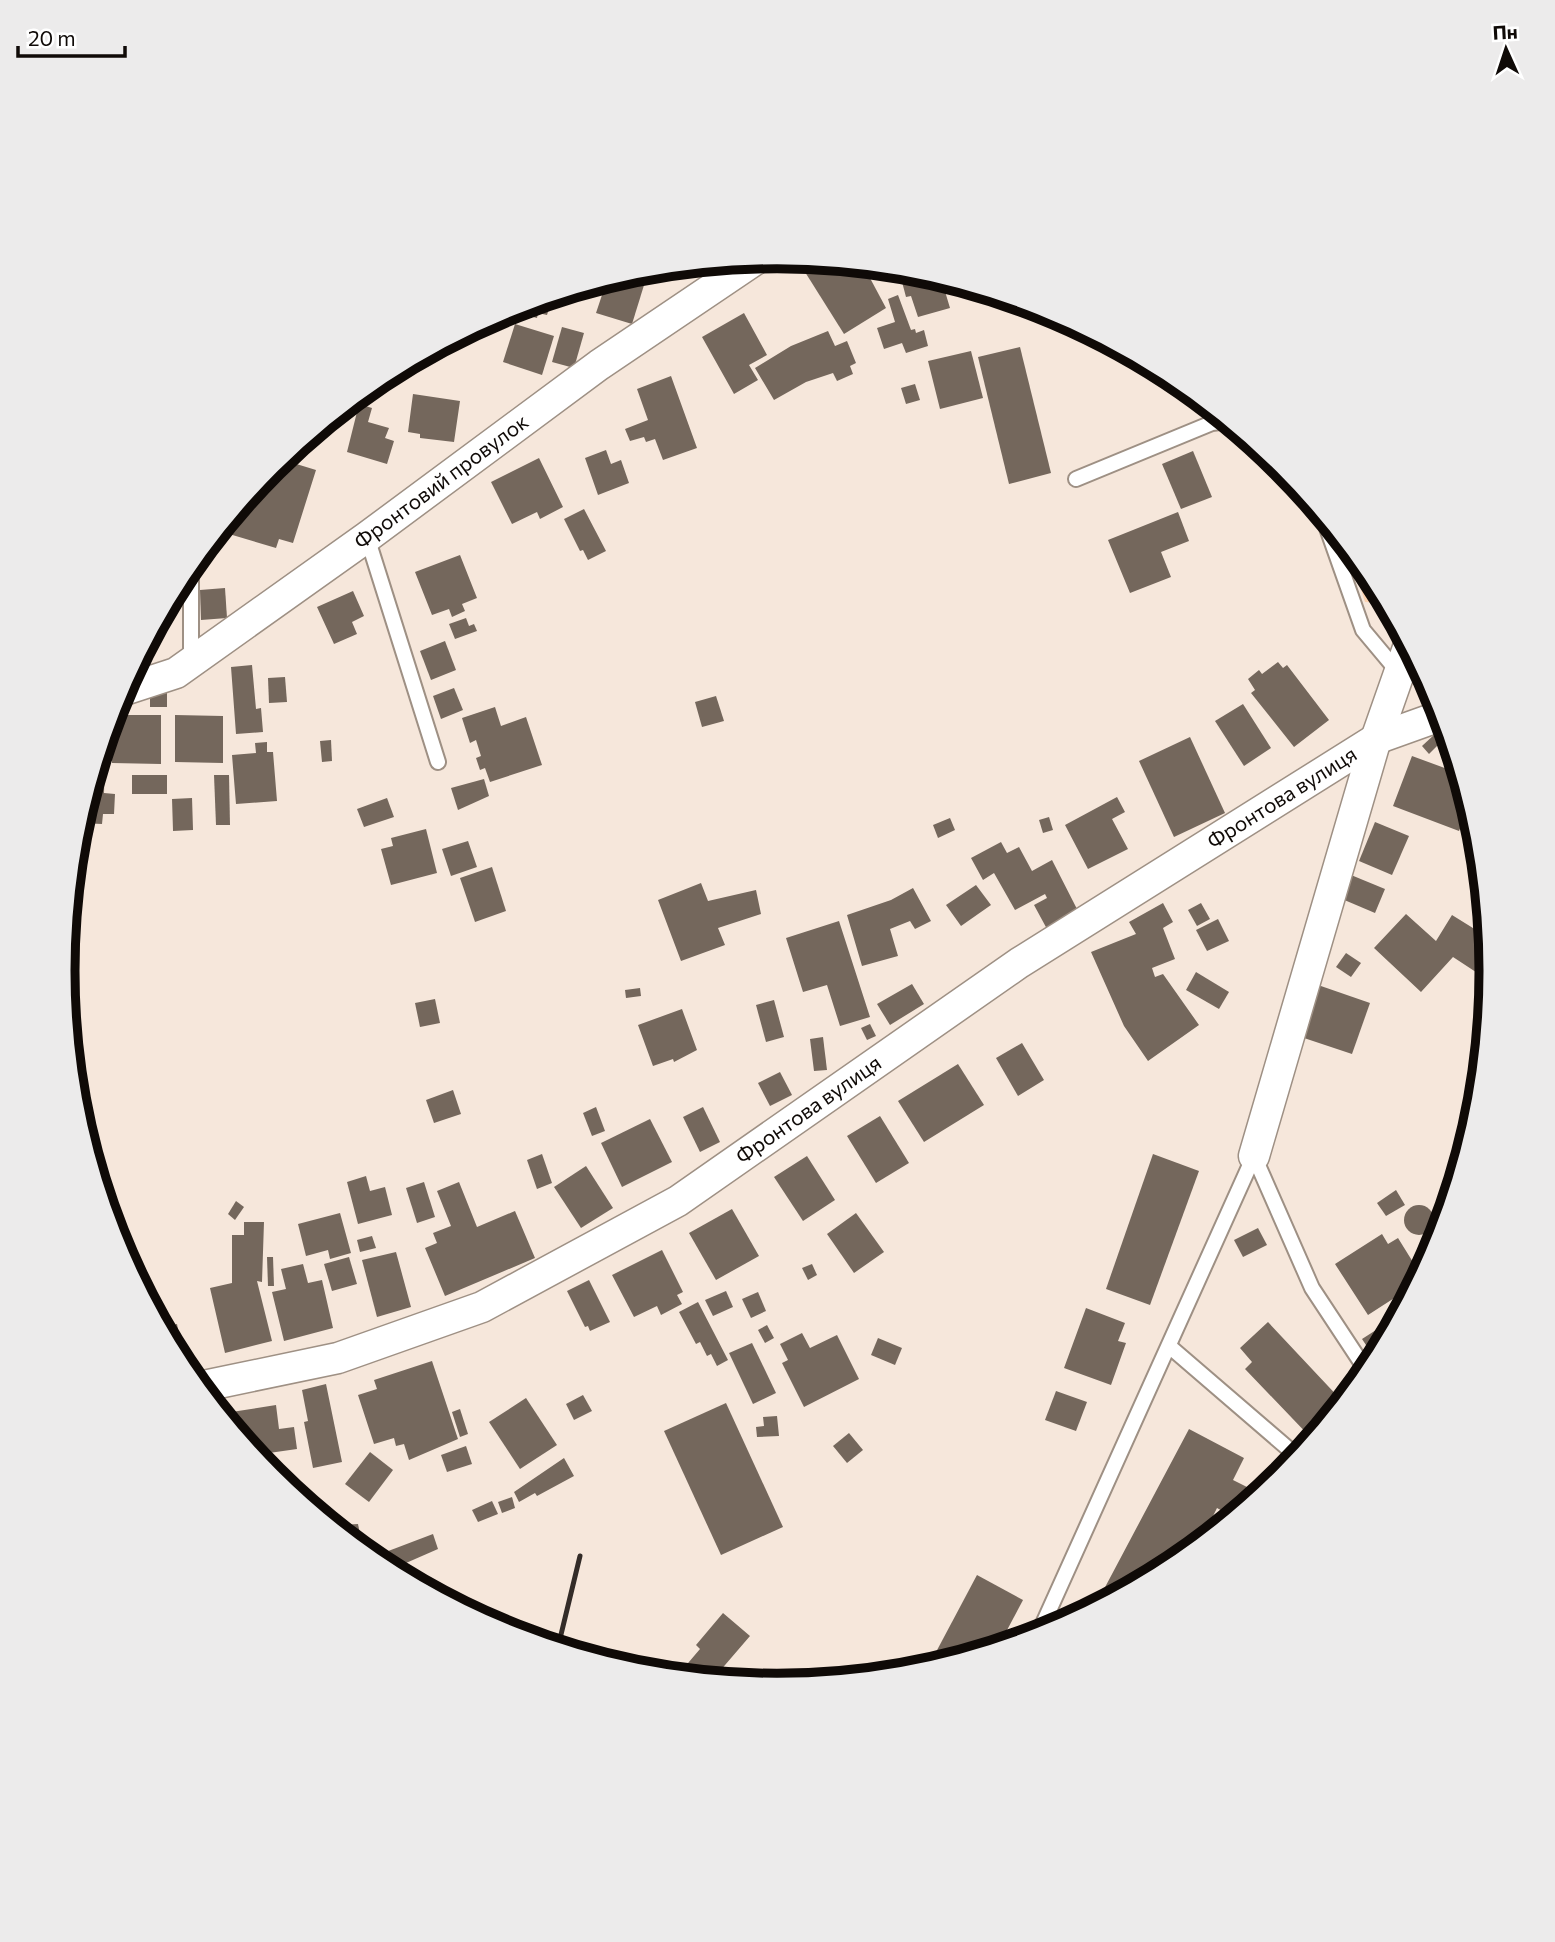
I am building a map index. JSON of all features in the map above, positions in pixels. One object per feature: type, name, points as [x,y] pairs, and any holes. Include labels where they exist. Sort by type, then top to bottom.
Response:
[{"type":"street","name":"Фронтовий провулок","points":[[136,686],[176,673],[367,537],[599,365],[740,270]]},
{"type":"street","points":[[1376,739],[1405,657]]},
{"type":"street","name":"Фронтова вулиця","points":[[210,1385],[338,1358],[482,1307],[678,1201],[1018,963],[1376,739],[1432,719]]},
{"type":"street","name":"Фронтова вулиця","points":[[1254,1156],[1376,739]]},
{"type":"lane","points":[[1076,480],[1216,423]]},
{"type":"lane","points":[[367,537],[438,762]]},
{"type":"lane","points":[[1330,538],[1363,630],[1400,674]]},
{"type":"lane","points":[[191,586],[191,662]]},
{"type":"lane","points":[[1044,1621],[1254,1156]]},
{"type":"lane","points":[[1254,1156],[1312,1288],[1360,1362]]},
{"type":"lane","points":[[1168,1346],[1290,1451]]},
{"type":"shaded area","points":[[1356,574],[1375,602],[1365,602]]},
{"type":"building","points":[[823,270],[868,275],[886,308],[844,334],[805,272]]},
{"type":"building","points":[[902,280],[944,289],[950,308],[918,317],[911,296],[906,297]]},
{"type":"building","points":[[645,281],[632,324],[596,313],[603,291]]},
{"type":"building","points":[[898,295],[911,330],[915,329],[916,333],[924,330],[928,346],[906,353],[902,343],[884,349],[877,328],[895,322],[888,299]]},
{"type":"building","points":[[550,307],[547,315],[538,313],[537,318],[527,315]]},
{"type":"building","points":[[744,313],[767,355],[749,365],[758,380],[734,394],[702,337]]},
{"type":"building","points":[[515,324],[554,336],[542,375],[503,362]]},
{"type":"building","points":[[562,327],[584,333],[574,368],[552,362]]},
{"type":"building","points":[[828,331],[835,346],[847,341],[856,363],[850,366],[853,374],[837,381],[833,373],[806,382],[774,400],[755,368],[791,346]]},
{"type":"building","points":[[1020,347],[1051,473],[1009,484],[978,357]]},
{"type":"building","points":[[971,351],[983,398],[940,409],[928,361]]},
{"type":"building","points":[[671,376],[697,448],[663,460],[655,439],[646,442],[644,437],[630,441],[625,429],[648,420],[637,389]]},
{"type":"building","points":[[915,384],[920,400],[906,404],[901,388]]},
{"type":"building","points":[[413,394],[460,401],[454,442],[420,438],[420,434],[408,432]]},
{"type":"building","points":[[362,405],[372,408],[368,422],[389,428],[385,438],[394,441],[387,464],[347,452],[358,408]]},
{"type":"building","points":[[606,450],[611,464],[621,460],[629,483],[598,495],[585,458]]},
{"type":"building","points":[[1193,451],[1212,497],[1181,509],[1162,464]]},
{"type":"building","points":[[539,458],[563,507],[540,519],[537,512],[512,524],[491,482]]},
{"type":"building","points":[[293,463],[316,470],[293,543],[279,539],[276,548],[228,534]]},
{"type":"building","points":[[584,509],[606,551],[588,560],[583,550],[580,551],[564,519]]},
{"type":"building","points":[[1178,512],[1189,541],[1161,552],[1171,577],[1130,593],[1108,540]]},
{"type":"building","points":[[460,555],[477,598],[462,604],[465,611],[452,617],[449,609],[432,615],[415,572]]},
{"type":"building","points":[[225,588],[227,618],[201,620],[200,590]]},
{"type":"building","points":[[353,591],[364,616],[352,622],[357,634],[334,644],[317,607]]},
{"type":"building","points":[[466,618],[469,626],[474,624],[477,631],[455,639],[449,624]]},
{"type":"building","points":[[445,641],[456,670],[431,680],[420,651]]},
{"type":"building","points":[[1278,662],[1283,668],[1287,665],[1329,720],[1294,747],[1251,693],[1255,690],[1248,679],[1259,670],[1262,674]]},
{"type":"building","points":[[252,665],[256,709],[261,708],[263,732],[236,734],[231,667]]},
{"type":"building","points":[[285,677],[287,702],[269,703],[268,678]]},
{"type":"building","points":[[454,688],[463,710],[441,719],[433,696]]},
{"type":"building","points":[[167,693],[167,707],[150,707],[150,694]]},
{"type":"building","points":[[716,696],[724,721],[702,727],[695,702]]},
{"type":"building","points":[[1243,704],[1271,748],[1244,766],[1215,721]]},
{"type":"building","points":[[495,707],[501,726],[526,717],[542,765],[490,782],[485,768],[480,770],[476,758],[481,756],[476,740],[470,743],[462,718]]},
{"type":"building","points":[[124,715],[161,715],[161,764],[112,763],[112,748]]},
{"type":"building","points":[[175,715],[223,716],[223,763],[175,762]]},
{"type":"building","points":[[1435,734],[1441,742],[1429,754],[1422,746]]},
{"type":"building","points":[[1190,737],[1225,813],[1174,837],[1139,761]]},
{"type":"building","points":[[331,740],[332,761],[322,762],[320,741]]},
{"type":"building","points":[[267,742],[267,752],[273,752],[277,801],[236,804],[232,755],[256,753],[255,743]]},
{"type":"building","points":[[1412,756],[1450,770],[1464,825],[1459,831],[1393,806]]},
{"type":"building","points":[[105,772],[104,793],[115,794],[114,814],[103,814],[102,824],[91,824]]},
{"type":"building","points":[[132,775],[167,775],[167,794],[132,794]]},
{"type":"building","points":[[214,775],[229,775],[230,825],[216,825]]},
{"type":"building","points":[[484,779],[489,796],[458,810],[451,788]]},
{"type":"building","points":[[1117,797],[1125,812],[1112,819],[1128,849],[1088,869],[1065,825]]},
{"type":"building","points":[[192,798],[193,830],[173,831],[172,799]]},
{"type":"building","points":[[387,798],[394,817],[364,827],[357,809]]},
{"type":"building","points":[[1049,817],[1053,830],[1043,833],[1039,820]]},
{"type":"building","points":[[950,818],[955,830],[938,838],[933,825]]},
{"type":"building","points":[[1375,822],[1409,836],[1392,875],[1359,861]]},
{"type":"building","points":[[426,829],[437,873],[391,885],[381,849],[393,846],[391,838]]},
{"type":"building","points":[[468,841],[477,867],[451,876],[442,849]]},
{"type":"building","points":[[1001,842],[1007,853],[1019,847],[1032,871],[1052,860],[1078,911],[1047,929],[1034,905],[1047,898],[1045,894],[1015,910],[994,873],[983,880],[971,858]]},
{"type":"building","points":[[492,867],[506,911],[475,922],[460,878]]},
{"type":"building","points":[[1351,875],[1385,889],[1375,913],[1342,899]]},
{"type":"building","points":[[701,883],[708,901],[756,890],[761,914],[718,928],[725,945],[681,961],[658,900]]},
{"type":"building","points":[[976,885],[991,905],[961,926],[946,905]]},
{"type":"building","points":[[913,888],[931,921],[915,929],[910,921],[890,929],[898,956],[862,966],[847,915],[891,900]]},
{"type":"building","points":[[1163,903],[1173,922],[1163,928],[1175,959],[1152,968],[1155,977],[1163,974],[1199,1025],[1148,1061],[1124,1026],[1091,952],[1136,934],[1129,922]]},
{"type":"building","points":[[1201,903],[1210,919],[1197,926],[1188,910]]},
{"type":"building","points":[[1406,914],[1436,941],[1452,915],[1478,931],[1480,975],[1453,957],[1421,992],[1374,948]]},
{"type":"building","points":[[1218,919],[1229,941],[1207,951],[1196,930]]},
{"type":"building","points":[[839,921],[870,1017],[840,1026],[827,985],[803,992],[786,938]]},
{"type":"building","points":[[1346,953],[1361,963],[1351,977],[1336,967]]},
{"type":"building","points":[[1196,972],[1229,992],[1219,1009],[1186,990]]},
{"type":"building","points":[[912,984],[924,1004],[890,1025],[877,1004]]},
{"type":"building","points":[[1318,985],[1370,1003],[1352,1054],[1301,1037]]},
{"type":"building","points":[[640,988],[641,996],[626,998],[625,990]]},
{"type":"building","points":[[435,999],[440,1023],[420,1027],[415,1003]]},
{"type":"building","points":[[774,1000],[784,1037],[766,1042],[756,1005]]},
{"type":"building","points":[[682,1009],[697,1050],[674,1062],[673,1059],[653,1066],[638,1025]]},
{"type":"building","points":[[870,1024],[876,1036],[867,1040],[861,1028]]},
{"type":"building","points":[[823,1037],[827,1070],[814,1071],[810,1039]]},
{"type":"building","points":[[1022,1043],[1044,1080],[1018,1096],[996,1058]]},
{"type":"building","points":[[958,1064],[984,1105],[924,1142],[898,1101]]},
{"type":"building","points":[[780,1072],[792,1095],[770,1106],[758,1083]]},
{"type":"building","points":[[453,1090],[461,1114],[434,1123],[426,1100]]},
{"type":"building","points":[[596,1107],[605,1131],[592,1136],[583,1113]]},
{"type":"building","points":[[703,1107],[720,1142],[700,1152],[683,1117]]},
{"type":"building","points":[[880,1116],[909,1163],[876,1183],[847,1136]]},
{"type":"building","points":[[650,1119],[672,1162],[622,1187],[601,1143]]},
{"type":"building","points":[[542,1154],[552,1183],[537,1189],[527,1160]]},
{"type":"building","points":[[1153,1154],[1199,1171],[1150,1305],[1106,1289]]},
{"type":"building","points":[[807,1156],[835,1200],[803,1221],[774,1177]]},
{"type":"building","points":[[586,1166],[613,1208],[581,1228],[554,1187]]},
{"type":"building","points":[[366,1176],[370,1191],[385,1187],[392,1215],[358,1224],[347,1182]]},
{"type":"building","points":[[424,1182],[435,1217],[417,1223],[406,1188]]},
{"type":"building","points":[[459,1182],[477,1227],[515,1211],[535,1258],[445,1296],[425,1248],[437,1243],[433,1233],[451,1226],[437,1191]]},
{"type":"building","points":[[1396,1190],[1405,1205],[1386,1216],[1377,1203]]},
{"type":"building","points":[[236,1201],[244,1207],[235,1220],[228,1214]]},
{"type":"building","points":[[1413,1206],[1425,1206],[1433,1214],[1429,1232],[1425,1234],[1413,1234],[1405,1226],[1405,1214]]},
{"type":"building","points":[[732,1209],[759,1256],[716,1280],[689,1233]]},
{"type":"building","points":[[340,1213],[351,1253],[330,1259],[328,1250],[306,1256],[298,1224]]},
{"type":"building","points":[[856,1213],[884,1252],[854,1273],[827,1234]]},
{"type":"building","points":[[244,1222],[264,1222],[262,1282],[257,1281],[272,1341],[225,1353],[210,1288],[232,1283],[232,1235],[244,1235]]},
{"type":"building","points":[[1258,1228],[1267,1245],[1243,1257],[1234,1240]]},
{"type":"building","points":[[1382,1234],[1388,1244],[1398,1238],[1415,1265],[1401,1294],[1368,1315],[1335,1264]]},
{"type":"building","points":[[372,1236],[376,1248],[360,1252],[357,1240]]},
{"type":"building","points":[[662,1250],[683,1292],[677,1295],[682,1304],[661,1315],[657,1306],[634,1317],[612,1275]]},
{"type":"building","points":[[396,1252],[411,1307],[377,1317],[362,1260]]},
{"type":"building","points":[[267,1257],[273,1257],[274,1286],[268,1286]]},
{"type":"building","points":[[349,1257],[357,1284],[332,1291],[324,1264]]},
{"type":"building","points":[[303,1264],[308,1283],[322,1280],[333,1328],[284,1341],[272,1292],[286,1289],[281,1269]]},
{"type":"building","points":[[812,1264],[817,1275],[808,1280],[802,1268]]},
{"type":"building","points":[[589,1280],[610,1322],[590,1331],[588,1326],[585,1327],[567,1291]]},
{"type":"building","points":[[726,1291],[733,1307],[713,1316],[705,1300]]},
{"type":"building","points":[[758,1292],[766,1311],[751,1318],[742,1299]]},
{"type":"building","points":[[698,1302],[728,1360],[717,1366],[711,1354],[707,1356],[700,1342],[696,1344],[679,1312]]},
{"type":"building","points":[[1086,1308],[1125,1323],[1118,1341],[1126,1343],[1111,1385],[1064,1368]]},
{"type":"building","points":[[1268,1322],[1337,1396],[1306,1433],[1245,1369],[1252,1362],[1240,1348]]},
{"type":"building","points":[[177,1324],[179,1335],[178,1335],[171,1326]]},
{"type":"building","points":[[767,1325],[774,1338],[765,1343],[758,1330]]},
{"type":"building","points":[[1384,1325],[1369,1349],[1362,1339]]},
{"type":"building","points":[[802,1333],[810,1348],[837,1335],[859,1379],[804,1407],[782,1363],[788,1360],[780,1344]]},
{"type":"building","points":[[878,1338],[902,1348],[895,1365],[871,1355]]},
{"type":"building","points":[[752,1343],[776,1393],[753,1404],[729,1353]]},
{"type":"building","points":[[432,1361],[458,1439],[409,1460],[404,1444],[396,1446],[394,1438],[374,1444],[358,1395],[377,1389],[374,1380]]},
{"type":"building","points":[[326,1384],[342,1462],[313,1468],[304,1422],[308,1421],[302,1390]]},
{"type":"building","points":[[1056,1391],[1087,1402],[1076,1431],[1045,1420]]},
{"type":"building","points":[[583,1395],[592,1411],[574,1420],[566,1404]]},
{"type":"building","points":[[526,1398],[557,1445],[520,1469],[489,1422]]},
{"type":"building","points":[[726,1403],[783,1527],[721,1555],[664,1431]]},
{"type":"building","points":[[276,1405],[279,1429],[294,1427],[297,1449],[268,1453],[231,1412]]},
{"type":"building","points":[[460,1409],[468,1434],[460,1437],[452,1412]]},
{"type":"building","points":[[777,1416],[779,1436],[757,1437],[756,1427],[764,1426],[763,1417]]},
{"type":"building","points":[[1189,1429],[1244,1458],[1233,1480],[1251,1489],[1225,1512],[1217,1508],[1211,1520],[1213,1521],[1168,1555],[1102,1594]]},
{"type":"building","points":[[849,1433],[863,1450],[847,1463],[833,1446]]},
{"type":"building","points":[[466,1446],[472,1464],[447,1472],[441,1455]]},
{"type":"building","points":[[370,1452],[393,1470],[369,1502],[345,1484]]},
{"type":"building","points":[[564,1458],[574,1476],[537,1496],[535,1493],[519,1502],[514,1492]]},
{"type":"building","points":[[512,1497],[515,1508],[502,1513],[498,1502]]},
{"type":"building","points":[[492,1501],[498,1514],[478,1522],[472,1510]]},
{"type":"building","points":[[358,1524],[360,1534],[359,1534],[346,1525]]},
{"type":"building","points":[[433,1534],[438,1549],[402,1565],[384,1553]]},
{"type":"building","points":[[977,1575],[1023,1600],[1004,1636],[934,1655]]},
{"type":"building","points":[[723,1613],[750,1636],[720,1671],[685,1667],[700,1649],[696,1645]]},
{"type":"railway","points":[[560,1638],[580,1556]]}]
